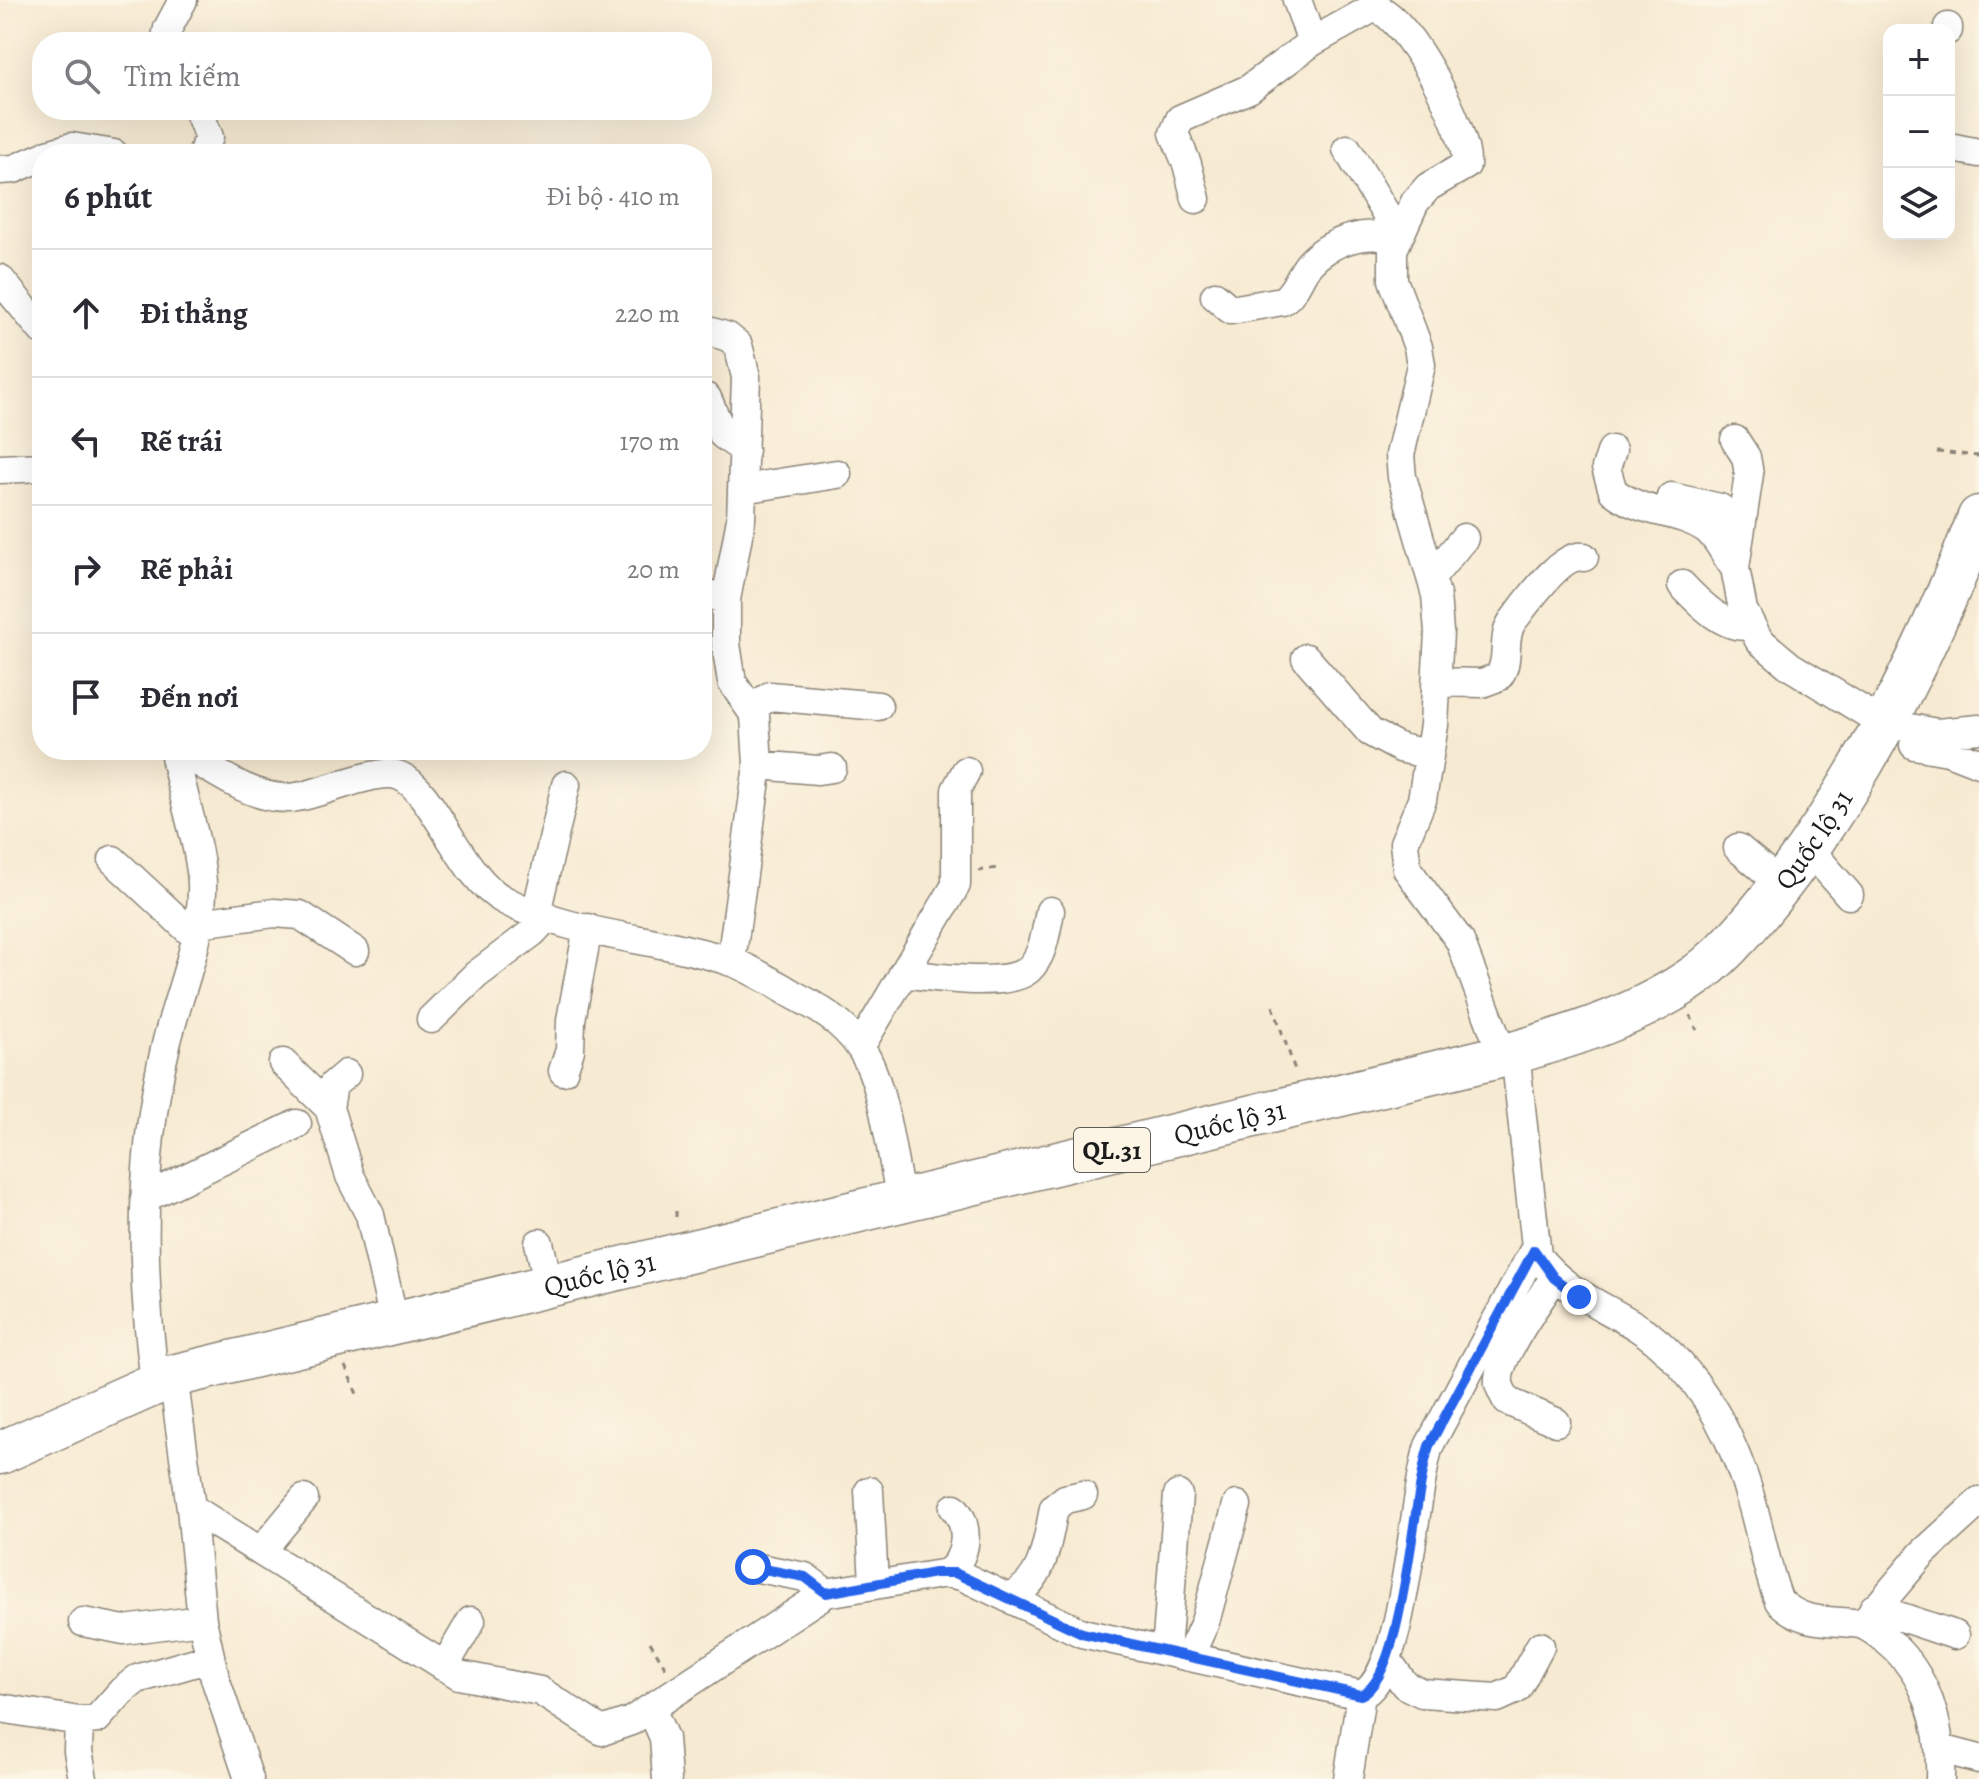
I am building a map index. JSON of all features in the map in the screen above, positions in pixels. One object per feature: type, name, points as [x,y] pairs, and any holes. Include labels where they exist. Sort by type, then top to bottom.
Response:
[{"type":"highway","name":"Quốc lộ 31","points":[[0,1453],[164,1379],[1509,1054],[1598,1027],[1650,1004],[1699,973],[1751,922],[1809,849],[1842,801],[1941,607],[1979,517]]},
{"type":"street","points":[[167,32],[183,0]]},
{"type":"street","points":[[1297,0],[1312,42]]},
{"type":"street","points":[[1196,199],[1187,164],[1174,133],[1176,124],[1249,89],[1312,42],[1379,4],[1437,82],[1456,120],[1467,158],[1466,165],[1428,187],[1415,202],[1394,240],[1391,264],[1393,280],[1418,347],[1421,365],[1400,455],[1402,477],[1439,610],[1437,682],[1422,800],[1404,843],[1407,869],[1460,941],[1509,1054],[1526,1124],[1534,1250],[1429,1446],[1420,1475],[1396,1631],[1388,1661],[1374,1686],[1361,1695],[1348,1779]]},
{"type":"street","points":[[202,120],[209,137],[206,144]]},
{"type":"street","points":[[1955,148],[1979,153]]},
{"type":"street","points":[[1347,149],[1386,214],[1394,240]]},
{"type":"street","points":[[0,170],[14,169],[32,161]]},
{"type":"street","points":[[1215,296],[1231,310],[1282,301],[1308,265],[1333,246],[1368,235],[1394,240]]},
{"type":"street","points":[[0,279],[32,318]]},
{"type":"street","points":[[712,332],[728,337],[738,345],[744,360],[741,519],[714,596],[729,672],[751,709],[758,734],[758,765],[731,962]]},
{"type":"street","points":[[712,410],[723,435],[744,450]]},
{"type":"street","points":[[1735,440],[1749,465],[1735,568],[1750,625],[1759,640],[1776,656],[1880,731],[1979,763]]},
{"type":"street","points":[[1612,450],[1606,468],[1613,491],[1645,510],[1687,520],[1706,529],[1735,568]]},
{"type":"street","points":[[0,469],[32,467]]},
{"type":"street","points":[[742,489],[837,474]]},
{"type":"street","points":[[1671,497],[1720,508],[1740,525]]},
{"type":"street","points":[[1431,578],[1464,538]]},
{"type":"street","points":[[1437,682],[1482,683],[1498,677],[1505,664],[1507,629],[1512,622],[1563,562],[1576,556],[1584,557]]},
{"type":"street","points":[[1682,585],[1724,620],[1735,626],[1750,625]]},
{"type":"street","points":[[1306,658],[1370,732],[1400,748],[1427,754]]},
{"type":"street","points":[[751,709],[770,696],[878,706]]},
{"type":"street","points":[[1880,731],[1937,733],[1979,729]]},
{"type":"street","points":[[178,760],[203,887],[198,930],[166,1045],[153,1110],[145,1198],[146,1301],[191,1508],[202,1620],[210,1658],[249,1779]]},
{"type":"street","points":[[195,760],[247,788],[285,798],[316,795],[384,775],[399,775],[410,783],[433,813],[480,883],[505,901],[588,928],[731,962],[814,1005],[840,1024],[860,1047],[875,1081],[901,1200]]},
{"type":"street","points":[[758,765],[818,770],[832,768]]},
{"type":"street","points":[[860,1047],[956,885],[956,790],[966,771]]},
{"type":"street","points":[[431,1019],[476,975],[533,932],[541,915],[566,785]]},
{"type":"street","points":[[1738,848],[1781,884]]},
{"type":"street","points":[[1809,849],[1849,895]]},
{"type":"street","points":[[113,860],[198,930]]},
{"type":"street","points":[[903,973],[960,979],[1013,976],[1027,971],[1041,950],[1050,911]]},
{"type":"street","points":[[198,930],[274,913],[300,915],[355,951]]},
{"type":"street","points":[[563,1071],[570,1050],[571,1020],[588,928]]},
{"type":"street","points":[[283,1063],[329,1108]]},
{"type":"street","points":[[346,1074],[333,1085],[329,1108],[350,1176],[370,1215],[394,1321]]},
{"type":"street","points":[[145,1198],[297,1124]]},
{"type":"street","points":[[539,1243],[549,1285]]},
{"type":"street","points":[[1534,1250],[1554,1278],[1579,1297],[1655,1339],[1676,1359],[1709,1403],[1741,1468],[1779,1601],[1800,1618],[1869,1616],[1955,1635]]},
{"type":"street","points":[[1554,1278],[1509,1350],[1499,1383],[1507,1401],[1556,1422]]},
{"type":"street","points":[[869,1491],[874,1583]]},
{"type":"street","points":[[1008,1598],[1022,1592],[1034,1578],[1050,1536],[1054,1508],[1065,1499],[1083,1495]]},
{"type":"street","points":[[1178,1495],[1178,1655]]},
{"type":"street","points":[[261,1551],[304,1499]]},
{"type":"street","points":[[1869,1616],[1922,1554],[1979,1502]]},
{"type":"street","points":[[1178,1655],[1205,1622],[1237,1505]]},
{"type":"street","points":[[191,1508],[418,1647],[444,1667],[467,1678],[540,1691],[602,1731],[619,1728],[826,1593],[947,1573],[1082,1633],[1361,1695]]},
{"type":"street","points":[[947,1573],[959,1561],[964,1540],[962,1519],[954,1508]]},
{"type":"street","points":[[753,1567],[805,1577],[826,1593]]},
{"type":"street","points":[[1869,1616],[1919,1678],[1933,1714],[1941,1749],[1940,1779]]},
{"type":"street","points":[[83,1622],[124,1630],[202,1620]]},
{"type":"street","points":[[444,1667],[471,1621]]},
{"type":"street","points":[[1388,1661],[1405,1685],[1422,1693],[1497,1698],[1517,1689],[1540,1646]]},
{"type":"street","points":[[0,1708],[79,1721],[103,1715],[122,1691],[137,1679],[210,1658]]},
{"type":"street","points":[[651,1708],[664,1738],[667,1779]]},
{"type":"street","points":[[79,1721],[78,1751],[83,1779]]},
{"type":"street","points":[[1941,1749],[1979,1759]]},
{"type":"path","points":[[1937,452],[1979,456]]},
{"type":"path","points":[[1273,1006],[1306,1103]]},
{"type":"path","points":[[650,1642],[679,1691]]},
{"type":"route","points":[[753,1567],[791,1572],[805,1577],[826,1593],[935,1573],[955,1573],[1082,1633],[1339,1693],[1361,1695],[1367,1693],[1384,1674],[1388,1661],[1396,1631],[1420,1475],[1429,1446],[1534,1250],[1554,1278],[1579,1297]]}]
